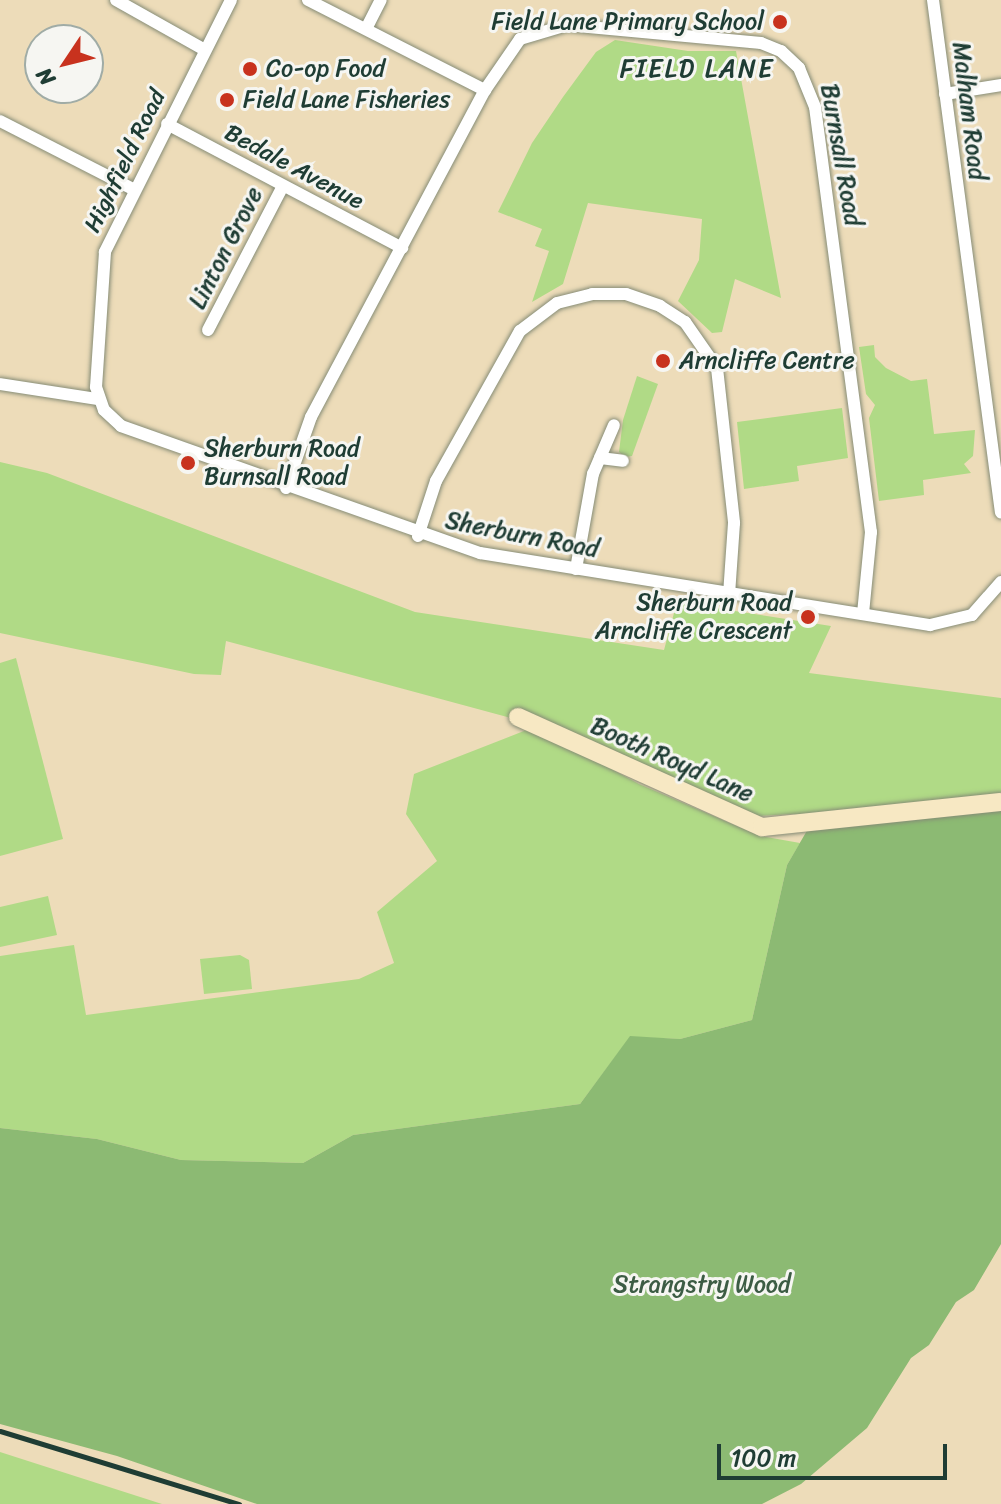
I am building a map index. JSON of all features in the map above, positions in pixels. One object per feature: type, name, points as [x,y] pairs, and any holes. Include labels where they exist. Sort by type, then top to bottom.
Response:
[{"type":"street","points":[[116,0],[205,50]]},
{"type":"street","name":"Highfield Road","points":[[97,399],[102,266],[133,189],[231,0]]},
{"type":"street","points":[[308,0],[367,27],[485,90]]},
{"type":"street","points":[[367,27],[381,0]]},
{"type":"street","name":"Malham Road","points":[[933,0],[998,468],[1001,513]]},
{"type":"street","name":"Burnsall Road","points":[[286,488],[311,417],[485,90],[520,39],[567,25],[761,43],[781,51],[799,68],[810,86],[826,174],[871,532],[863,614]]},
{"type":"street","points":[[945,94],[1001,85]]},
{"type":"street","points":[[0,121],[133,189]]},
{"type":"street","name":"Bedale Avenue","points":[[167,124],[402,248]]},
{"type":"street","name":"Linton Grove","points":[[208,330],[283,186]]},
{"type":"street","points":[[418,536],[436,481],[520,331],[557,303],[592,294],[626,294],[669,310],[685,322],[717,368],[734,523],[729,594]]},
{"type":"street","points":[[0,384],[97,399]]},
{"type":"street","name":"Sherburn Road","points":[[97,399],[112,420],[134,433],[418,536],[480,553],[729,594],[952,624],[987,603],[1001,582]]},
{"type":"street","points":[[576,569],[600,458],[614,425]]},
{"type":"street","points":[[600,458],[623,461]]},
{"type":"street","name":"Booth Royd Lane","points":[[518,717],[762,827],[1001,802]]},
{"type":"green space","points":[[615,40],[688,51],[736,51],[781,298],[735,279],[722,332],[712,333],[678,301],[699,260],[702,219],[588,203],[563,284],[532,302],[549,251],[535,246],[542,229],[498,212],[532,143],[563,97],[596,52]]},
{"type":"green space","points":[[874,345],[875,357],[886,368],[911,381],[927,379],[934,434],[975,430],[973,456],[964,464],[971,473],[923,480],[924,495],[879,501],[869,418],[875,405],[866,394],[859,347]]},
{"type":"green space","points":[[637,376],[658,384],[632,456],[625,457],[619,452],[623,420]]},
{"type":"green space","points":[[842,408],[848,458],[797,466],[799,481],[744,489],[737,422]]},
{"type":"green space","points":[[0,462],[47,473],[415,612],[664,650],[677,602],[831,626],[809,673],[1001,698],[1001,802],[812,822],[793,814],[759,816],[511,718],[226,641],[221,675],[194,674],[0,633]]},
{"type":"green space","points":[[16,658],[63,839],[0,856],[0,663]]},
{"type":"green space","points":[[534,727],[639,784],[760,836],[800,843],[787,865],[752,1020],[680,1039],[630,1037],[580,1104],[353,1135],[303,1163],[181,1160],[97,1139],[0,1128],[0,956],[74,945],[86,1015],[359,979],[394,963],[377,912],[437,861],[406,814],[414,774]]},
{"type":"green space","name":"Strangstry Wood","points":[[1001,802],[1001,1244],[974,1290],[956,1302],[929,1345],[911,1358],[867,1428],[801,1484],[762,1504],[257,1504],[117,1456],[0,1424],[0,1128],[97,1139],[181,1160],[303,1163],[353,1135],[580,1104],[630,1036],[680,1039],[752,1020],[787,865],[812,822]]},
{"type":"green space","points":[[48,896],[57,935],[0,947],[0,907]]},
{"type":"green space","points":[[240,955],[249,960],[252,989],[204,994],[200,959]]},
{"type":"green space","points":[[0,1452],[162,1504],[0,1504]]},
{"type":"railway","points":[[0,1431],[239,1504]]},
{"type":"place","name":"Field Lane Primary School","points":[[780,22]]},
{"type":"place","name":"Co-op Food","points":[[250,69]]},
{"type":"place","name":"Field Lane Fisheries","points":[[227,100]]},
{"type":"place","name":"Arncliffe Centre","points":[[663,361]]},
{"type":"place","name":"Sherburn Road Burnsall Road","points":[[188,463]]},
{"type":"place","name":"Sherburn Road Arncliffe Crescent","points":[[808,617]]},
{"type":"district","name":"FIELD LANE","points":[[697,69]]}]
